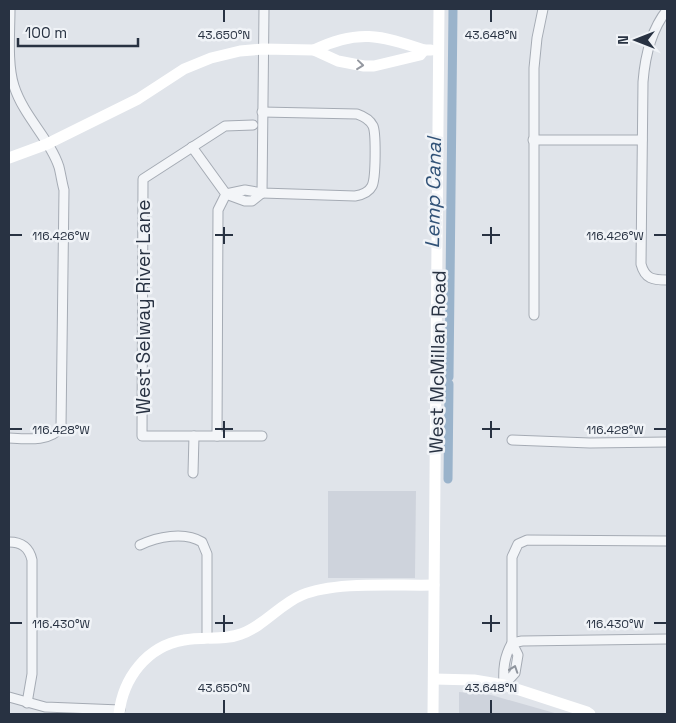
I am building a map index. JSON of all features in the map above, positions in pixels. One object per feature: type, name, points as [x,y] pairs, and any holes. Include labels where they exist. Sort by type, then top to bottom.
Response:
[{"type":"street","points":[[9,438],[50,437],[57,433],[61,427],[64,190],[59,167],[47,144],[23,109],[13,85],[10,62],[10,9]]},
{"type":"street","points":[[262,193],[264,9]]},
{"type":"street","name":"West McMillan Road","points":[[433,714],[439,9]]},
{"type":"street","points":[[534,315],[534,68],[537,38],[544,9]]},
{"type":"street","points":[[667,10],[661,17],[652,37],[645,60],[643,82],[641,264],[645,275],[656,280],[667,280]]},
{"type":"street","points":[[314,50],[326,44],[366,36],[375,36],[424,50],[439,50]]},
{"type":"street","points":[[9,158],[47,144],[138,99],[184,69],[211,58],[240,51],[263,49],[314,50],[338,61],[374,66],[420,55],[424,50]]},
{"type":"street","points":[[226,194],[245,190],[262,193],[355,196],[364,193],[371,187],[374,177],[374,130],[370,122],[357,114],[262,112]]},
{"type":"street","points":[[226,194],[192,147],[224,126],[254,125]]},
{"type":"street","points":[[533,140],[642,140]]},
{"type":"street","name":"West Selway River Lane","points":[[192,147],[143,179],[142,436],[194,436]]},
{"type":"street","points":[[217,436],[218,210],[226,194]]},
{"type":"street","points":[[193,473],[194,436],[262,436]]},
{"type":"street","points":[[512,440],[667,442]]},
{"type":"street","points":[[140,545],[162,537],[191,537],[202,542],[207,554],[207,638]]},
{"type":"street","points":[[504,685],[503,670],[506,653],[512,643],[512,557],[518,544],[527,540],[667,541]]},
{"type":"street","points":[[9,542],[26,547],[32,560],[32,674],[28,703]]},
{"type":"street","points":[[9,696],[45,707],[119,712],[129,681],[144,658],[168,644],[185,640],[241,634],[301,595],[325,589],[434,585]]},
{"type":"street","points":[[512,643],[667,639]]},
{"type":"street","points":[[434,679],[474,680],[504,685],[590,714]]},
{"type":"shaded area","points":[[328,491],[416,491],[415,578],[328,578]]},
{"type":"shaded area","points":[[459,692],[491,695],[558,714],[459,714]]},
{"type":"waterway","name":"Lemp Canal","points":[[449,377],[453,9]]},
{"type":"waterway","name":"Lemp Canal","points":[[448,479],[449,384]]}]
